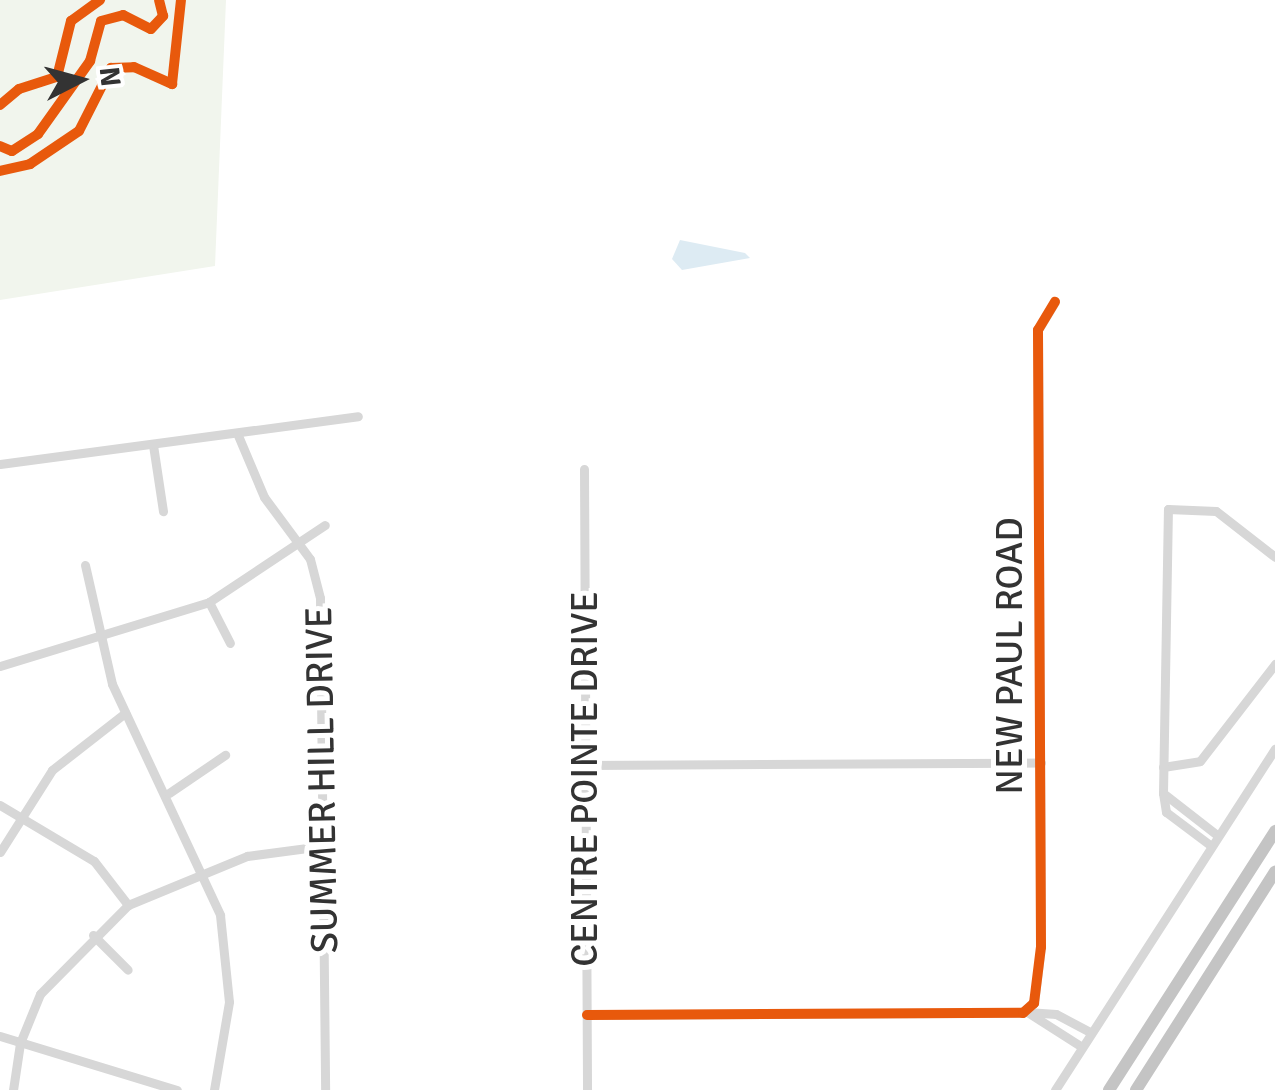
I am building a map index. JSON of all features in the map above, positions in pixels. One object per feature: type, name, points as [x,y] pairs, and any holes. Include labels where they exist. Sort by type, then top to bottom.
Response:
[{"type":"highway","points":[[1109,1090],[1275,831]]},
{"type":"highway","points":[[1136,1090],[1275,872]]},
{"type":"street","name":"NEW PAUL ROAD","points":[[1026,1012],[1037,994],[1041,947],[1038,330],[1055,302]]},
{"type":"street","points":[[0,464],[358,416]]},
{"type":"street","name":"SUMMER HILL DRIVE","points":[[237,433],[264,498],[301,544],[320,598],[325,1090]]},
{"type":"street","points":[[152,444],[163,511]]},
{"type":"street","name":"CENTRE POINTE DRIVE","points":[[584,468],[587,1090]]},
{"type":"street","points":[[1210,845],[1162,793],[1168,508],[1216,511],[1275,557]]},
{"type":"street","points":[[0,666],[209,602],[324,525]]},
{"type":"street","points":[[85,564],[100,633],[126,713],[169,793],[203,871],[228,966],[227,1035],[214,1090]]},
{"type":"street","points":[[209,602],[230,643]]},
{"type":"street","points":[[1163,766],[1200,761],[1275,664]]},
{"type":"street","points":[[0,852],[17,818],[72,749],[126,713]]},
{"type":"street","points":[[1056,1090],[1217,834],[1275,750]]},
{"type":"street","points":[[169,793],[224,755]]},
{"type":"street","name":"NEW PAUL ROAD","points":[[586,765],[1040,763]]},
{"type":"street","points":[[0,805],[94,861],[128,905]]},
{"type":"street","points":[[1188,822],[1217,834]]},
{"type":"street","points":[[13,1090],[20,1042],[40,994],[92,934],[128,905],[203,871],[274,848],[322,846]]},
{"type":"street","points":[[92,934],[128,970]]},
{"type":"street","points":[[586,1015],[1026,1012],[1056,1014],[1091,1033]]},
{"type":"street","points":[[1026,1012],[1082,1047]]},
{"type":"street","points":[[0,1036],[177,1090]]},
{"type":"shaded area","points":[[0,0],[226,0],[215,266],[0,300]]},
{"type":"shaded area","points":[[680,240],[745,253],[750,258],[682,270],[672,259]]},
{"type":"cycle path","points":[[0,105],[19,89],[57,77],[71,21],[100,0]]},
{"type":"cycle path","points":[[0,146],[12,151],[38,134],[90,61],[101,21],[123,15],[151,29],[163,16],[159,0]]},
{"type":"cycle path","points":[[0,171],[30,164],[79,131],[111,68],[134,67],[172,84],[181,0]]},
{"type":"cycle path","points":[[587,1015],[1023,1013],[1034,1003],[1041,947],[1038,330],[1055,302]]}]
